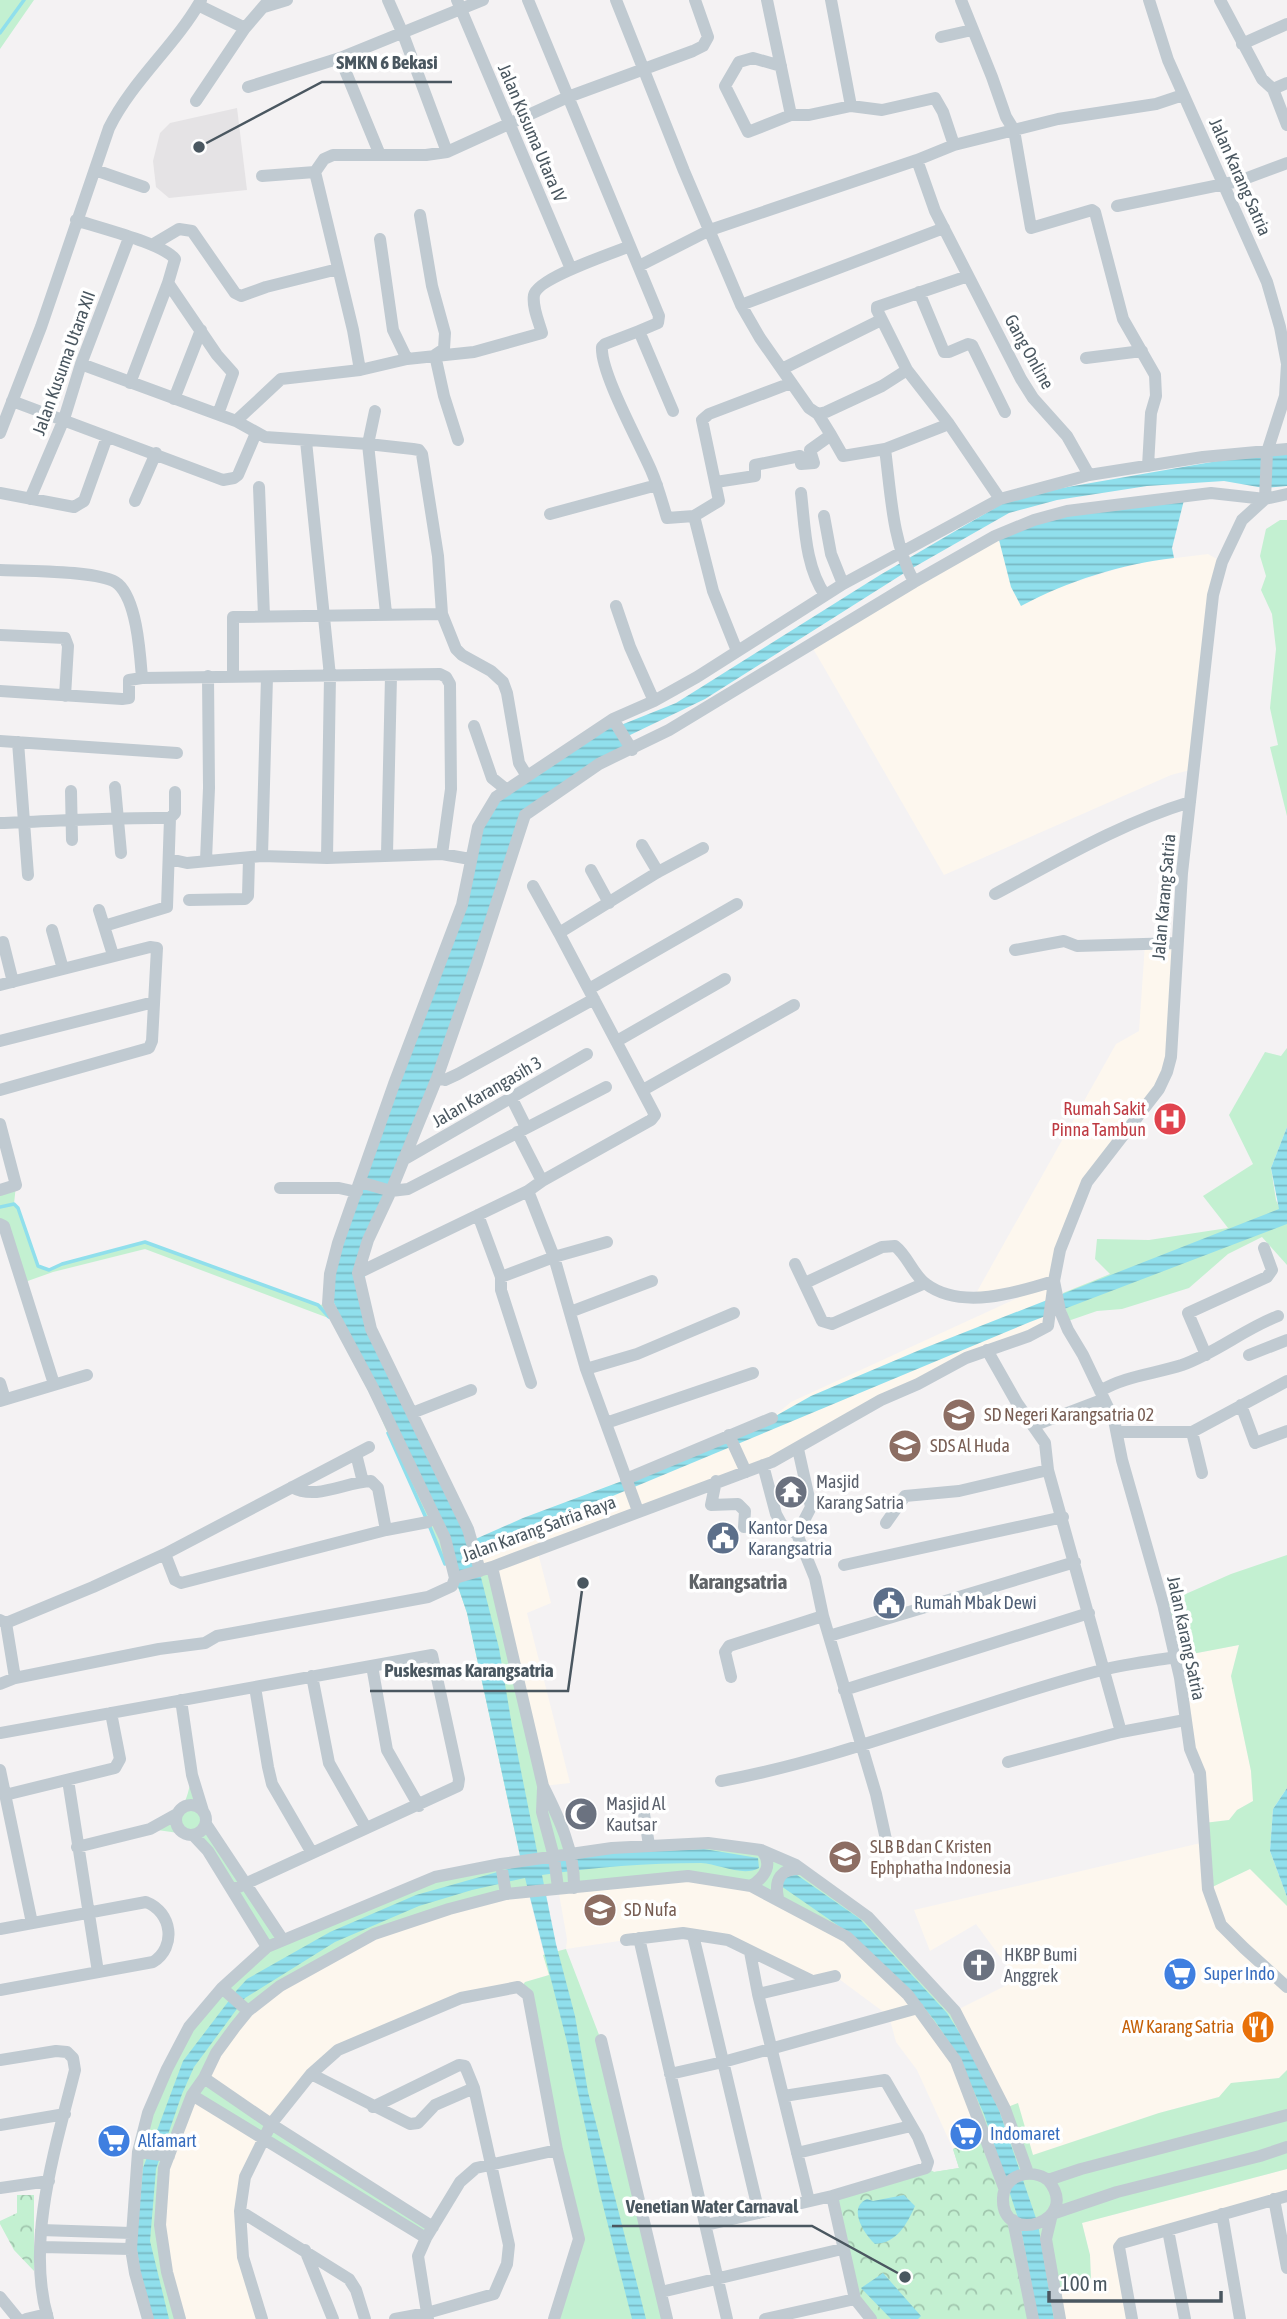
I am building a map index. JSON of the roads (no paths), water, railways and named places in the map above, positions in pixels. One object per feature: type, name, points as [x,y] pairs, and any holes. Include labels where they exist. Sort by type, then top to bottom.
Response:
[{"type":"street","points":[[197,101],[245,28],[266,4],[287,0]]},
{"type":"street","points":[[388,0],[404,34],[447,152]]},
{"type":"street","points":[[247,87],[340,58],[404,34],[459,5],[484,0]]},
{"type":"street","points":[[528,0],[660,320],[605,344],[602,354],[612,385],[657,485],[667,518],[694,516],[719,501],[702,424],[705,416],[791,383]]},
{"type":"street","points":[[616,0],[741,305],[791,383],[809,408],[818,414],[843,456],[885,449],[949,424]]},
{"type":"street","points":[[360,370],[315,172],[324,159],[333,155],[426,155],[447,152],[568,97],[693,51],[708,42],[708,30],[695,0]]},
{"type":"street","points":[[767,0],[791,115]]},
{"type":"street","points":[[831,0],[851,106]]},
{"type":"street","points":[[961,0],[1006,117],[1014,130],[1031,228],[1092,210],[1095,212],[1123,319],[1155,375],[1157,388],[1151,413],[1148,466]]},
{"type":"street","name":"Jalan Karang Satria","points":[[1149,0],[1160,38],[1183,95],[1268,282],[1287,364],[1285,396],[1268,452],[1265,499],[1242,520],[1222,562],[1213,595],[1177,943],[1171,1057],[1158,1089],[1087,1182],[1059,1250],[1054,1281],[1060,1311],[1102,1395],[1117,1432],[1122,1460],[1160,1591],[1176,1657],[1192,1758],[1200,1773],[1208,1889],[1221,1925],[1285,1982]]},
{"type":"street","points":[[1220,0],[1262,79],[1273,89],[1287,125]]},
{"type":"street","points":[[0,433],[109,128],[121,104],[167,49],[200,3],[245,28]]},
{"type":"street","name":"Jalan Kusuma Utara IV","points":[[459,5],[571,269]]},
{"type":"street","points":[[1242,44],[1287,24]]},
{"type":"street","points":[[941,37],[972,30]]},
{"type":"street","points":[[340,58],[380,155]]},
{"type":"street","points":[[781,66],[753,58],[739,62],[725,86],[748,132],[791,115],[809,116],[851,106],[882,110],[935,98],[943,112],[954,145]]},
{"type":"street","points":[[1273,89],[1287,83]]},
{"type":"street","points":[[639,266],[710,230],[954,145],[1096,112],[1156,104],[1183,95]]},
{"type":"street","name":"Gang Online","points":[[917,160],[929,196],[944,228],[1021,379],[1042,409],[1067,436],[1089,475]]},
{"type":"street","points":[[1117,206],[1239,181],[1287,163]]},
{"type":"street","points":[[95,170],[144,187]]},
{"type":"street","points":[[262,176],[315,172]]},
{"type":"street","points":[[420,215],[432,286],[445,333],[444,349],[435,355]]},
{"type":"street","points":[[76,220],[152,245],[175,260],[130,383]]},
{"type":"street","points":[[741,305],[944,228]]},
{"type":"street","points":[[152,245],[179,229],[192,231],[235,293],[241,296],[338,269]]},
{"type":"street","name":"Jalan Kusuma Utara XII","points":[[30,499],[64,419],[81,364],[130,238]]},
{"type":"street","points":[[380,239],[393,330],[407,359]]},
{"type":"street","points":[[236,421],[281,379],[360,370],[435,355],[474,352],[542,333],[534,299],[539,287],[571,269],[630,246]]},
{"type":"street","points":[[968,276],[877,307],[907,370],[949,424],[1000,499]]},
{"type":"street","points":[[168,283],[217,355],[233,373],[218,414]]},
{"type":"street","points":[[919,292],[944,352],[972,345],[1005,412]]},
{"type":"street","points":[[782,369],[881,320]]},
{"type":"street","points":[[174,399],[201,330]]},
{"type":"street","points":[[639,331],[673,411]]},
{"type":"street","points":[[1086,358],[1142,351]]},
{"type":"street","points":[[435,355],[458,440]]},
{"type":"street","points":[[81,364],[236,421],[265,437],[419,450],[422,454],[438,556],[442,614],[456,649],[503,682],[508,692],[519,763],[527,776]]},
{"type":"street","points":[[818,414],[868,393],[907,370]]},
{"type":"street","points":[[12,401],[223,480],[238,475],[256,433]]},
{"type":"street","points":[[375,411],[368,444],[386,614]]},
{"type":"street","points":[[716,482],[755,476],[755,465],[789,458],[800,456],[801,464],[814,463],[810,450],[831,435]]},
{"type":"street","points":[[0,493],[74,507],[79,505],[84,500],[107,437]]},
{"type":"street","points":[[306,441],[330,676],[327,858]]},
{"type":"street","points":[[885,449],[901,552],[911,578]]},
{"type":"street","points":[[455,1578],[445,1538],[373,1388],[328,1304],[331,1267],[394,1084],[462,905],[478,827],[496,797],[613,719],[654,701],[843,584],[1000,499],[1089,475],[1203,457],[1287,449]]},
{"type":"street","points":[[135,501],[156,453]]},
{"type":"street","points":[[550,514],[657,485]]},
{"type":"street","points":[[259,487],[264,616]]},
{"type":"street","points":[[801,493],[809,557],[825,595]]},
{"type":"street","points":[[574,1882],[572,1857],[543,1786],[486,1569],[371,1329],[358,1273],[368,1241],[437,1078],[525,816],[598,764],[632,750],[714,704],[911,578],[989,538],[1034,520],[1067,511],[1211,493],[1265,499],[1287,494]]},
{"type":"street","points":[[694,516],[713,591],[737,651]]},
{"type":"street","points":[[824,516],[831,554],[843,584]]},
{"type":"street","points":[[0,570],[102,575],[119,584],[127,595],[139,643],[142,678]]},
{"type":"street","points":[[616,606],[630,647],[654,701]]},
{"type":"street","points":[[233,675],[233,617],[442,614]]},
{"type":"street","points":[[0,635],[65,638],[68,646],[65,696]]},
{"type":"street","points":[[0,691],[129,698],[129,680],[142,678],[440,674],[446,677],[450,684],[451,789],[442,854]]},
{"type":"street","points":[[206,860],[209,788],[208,676]]},
{"type":"street","points":[[387,854],[391,676]]},
{"type":"street","points":[[189,900],[245,899],[248,896],[255,857],[267,677]]},
{"type":"street","points":[[613,719],[632,750]]},
{"type":"street","points":[[474,726],[492,778],[507,790]]},
{"type":"street","points":[[0,741],[177,753]]},
{"type":"street","points":[[18,743],[29,875]]},
{"type":"street","points":[[115,787],[121,853]]},
{"type":"street","points":[[71,791],[72,840]]},
{"type":"street","points":[[0,823],[170,817],[175,813],[176,792]]},
{"type":"street","points":[[995,894],[1152,813],[1190,802]]},
{"type":"street","points":[[104,926],[167,907],[170,817]]},
{"type":"street","points":[[642,845],[659,872]]},
{"type":"street","points":[[559,933],[703,848]]},
{"type":"street","points":[[169,859],[187,863],[255,857],[327,858],[442,854],[470,859]]},
{"type":"street","points":[[591,870],[609,903]]},
{"type":"street","points":[[358,1273],[528,1191],[651,1120],[655,1115],[533,886]]},
{"type":"street","points":[[437,1078],[446,1080],[458,1074],[737,904]]},
{"type":"street","points":[[99,910],[113,955]]},
{"type":"street","points":[[51,930],[63,969]]},
{"type":"street","points":[[1015,950],[1064,941],[1077,946],[1177,943]]},
{"type":"street","points":[[3,942],[13,982]]},
{"type":"street","points":[[0,985],[113,955],[157,948],[152,1041],[149,1048],[0,1090]]},
{"type":"street","points":[[617,1041],[726,979]]},
{"type":"street","points":[[0,1041],[154,1002]]},
{"type":"street","points":[[643,1090],[794,1005]]},
{"type":"street","name":"Jalan Karangasih 3","points":[[403,1160],[587,1054]]},
{"type":"street","points":[[281,1188],[359,1187],[391,1191],[408,1189],[606,1087]]},
{"type":"street","points":[[512,1099],[542,1181]]},
{"type":"street","points":[[0,1124],[3,1146],[16,1185],[0,1190]]},
{"type":"street","points":[[528,1191],[554,1257],[586,1369],[638,1511]]},
{"type":"street","points":[[478,1215],[501,1277],[501,1290],[531,1383]]},
{"type":"street","points":[[0,1224],[4,1226],[54,1384]]},
{"type":"street","points":[[501,1277],[554,1257],[607,1242]]},
{"type":"street","points":[[805,1283],[882,1247],[895,1246],[903,1252],[925,1283],[949,1294],[974,1297],[1019,1292],[1054,1281],[1048,1326],[1029,1336],[987,1350]]},
{"type":"street","points":[[1206,1354],[1188,1313],[1253,1285],[1270,1274],[1264,1248]]},
{"type":"street","points":[[795,1264],[822,1321],[826,1324],[832,1324],[925,1283]]},
{"type":"street","points":[[570,1312],[652,1281]]},
{"type":"street","points":[[586,1369],[637,1354],[734,1313]]},
{"type":"street","points":[[1034,1426],[1102,1395],[1115,1382],[1182,1365],[1252,1326],[1278,1316]]},
{"type":"street","points":[[987,1350],[1068,1330]]},
{"type":"street","points":[[1249,1355],[1287,1340]]},
{"type":"street","points":[[987,1350],[1017,1403],[1045,1443],[1048,1470],[1121,1732]]},
{"type":"street","name":"Jalan Karang Satria Raya","points":[[0,1684],[15,1678],[159,1649],[205,1643],[217,1636],[428,1597],[452,1586],[455,1578],[486,1569],[763,1465],[798,1449],[881,1399],[987,1350]]},
{"type":"street","points":[[606,1423],[753,1373]]},
{"type":"street","points":[[0,1383],[2,1400],[87,1375]]},
{"type":"street","points":[[1117,1432],[1192,1432],[1287,1381]]},
{"type":"street","points":[[412,1413],[471,1390]]},
{"type":"street","points":[[1241,1405],[1255,1443],[1287,1431]]},
{"type":"street","points":[[626,1479],[772,1418]]},
{"type":"street","points":[[1192,1432],[1202,1473]]},
{"type":"street","points":[[729,1435],[746,1472]]},
{"type":"street","points":[[15,1678],[3,1622],[93,1587],[165,1554],[369,1447]]},
{"type":"street","points":[[797,1534],[811,1507],[798,1449]]},
{"type":"street","points":[[356,1454],[363,1482]]},
{"type":"street","points":[[763,1465],[776,1514],[782,1525],[797,1534],[815,1578],[823,1616],[862,1747],[887,1844]]},
{"type":"street","points":[[886,1523],[905,1496],[959,1491],[1048,1470]]},
{"type":"street","points":[[292,1487],[301,1491],[320,1492],[371,1481],[378,1488],[386,1530]]},
{"type":"street","points":[[716,1481],[710,1505],[738,1504],[745,1511],[744,1527]]},
{"type":"street","points":[[844,1565],[1063,1517]]},
{"type":"street","points":[[165,1554],[176,1580],[181,1583],[386,1530],[428,1522]]},
{"type":"street","points":[[829,1636],[1075,1562]]},
{"type":"street","points":[[844,1690],[1089,1613]]},
{"type":"street","points":[[731,1677],[726,1652],[729,1646],[823,1616]]},
{"type":"street","points":[[0,1733],[429,1654],[433,1657],[460,1783],[458,1786],[232,1890]]},
{"type":"street","points":[[721,1781],[862,1747],[913,1728],[1103,1670],[1176,1657]]},
{"type":"street","points":[[372,1666],[387,1750],[419,1806]]},
{"type":"street","points":[[312,1676],[329,1763],[366,1828]]},
{"type":"street","points":[[255,1687],[272,1784],[312,1853]]},
{"type":"street","points":[[150,1829],[189,1835],[201,1832],[204,1817],[191,1775],[181,1700]]},
{"type":"street","points":[[5,1795],[118,1766],[120,1759],[111,1713]]},
{"type":"street","points":[[1008,1762],[1121,1732],[1185,1720]]},
{"type":"street","points":[[0,1770],[32,1923]]},
{"type":"street","points":[[191,1775],[176,1822],[179,1829],[208,1851],[267,1947]]},
{"type":"street","points":[[68,1780],[98,1972]]},
{"type":"street","points":[[543,1786],[542,1812],[558,1883]]},
{"type":"street","points":[[77,1847],[150,1829],[189,1805],[197,1806],[283,1940]]},
{"type":"street","points":[[644,1814],[649,1845]]},
{"type":"street","points":[[148,2319],[131,2249],[138,2152],[148,2113],[189,2027],[267,1947],[435,1877],[540,1858],[554,1860],[649,1845],[708,1843],[761,1850],[802,1869],[868,1917],[954,2011],[1004,2109],[1028,2173]]},
{"type":"street","points":[[751,1886],[760,1880],[767,1870],[767,1859],[761,1850]]},
{"type":"street","points":[[501,1867],[506,1894]]},
{"type":"street","points":[[778,1898],[776,1887],[780,1876],[788,1870],[802,1869]]},
{"type":"street","points":[[180,2319],[167,2272],[160,2225],[164,2168],[192,2095],[245,2009],[280,1986],[374,1934],[449,1909],[558,1883],[688,1876],[751,1886],[847,1937],[891,1978],[918,2008],[956,2061],[1005,2190],[1004,2208],[1013,2220],[1033,2319]]},
{"type":"street","points":[[0,1929],[88,1911],[150,1903],[159,1911],[170,1930],[165,1951],[156,1960],[0,1990]]},
{"type":"street","points":[[727,2319],[670,2074],[632,1939],[667,1934],[728,1940],[810,1980]]},
{"type":"street","points":[[693,1935],[759,2213]]},
{"type":"street","points":[[750,1952],[809,2201]]},
{"type":"street","points":[[758,1994],[835,1976]]},
{"type":"street","points":[[262,2319],[243,2257],[240,2211],[245,2177],[271,2124],[311,2074],[338,2050],[461,1998],[518,1987],[524,1989],[528,1995],[557,2150],[579,2239],[554,2319]]},
{"type":"street","points":[[226,1991],[245,2009]]},
{"type":"street","points":[[670,2074],[918,2008]]},
{"type":"street","points":[[601,2040],[667,2319]]},
{"type":"street","points":[[0,2060],[56,2051],[70,2054],[75,2063],[41,2230],[41,2289],[48,2317],[26,2319]]},
{"type":"street","points":[[373,2107],[459,2065],[465,2066],[474,2088],[509,2245],[507,2264],[494,2294],[427,2316],[395,2319]]},
{"type":"street","points":[[311,2074],[410,2124],[415,2124],[435,2105],[474,2088]]},
{"type":"street","points":[[204,2078],[338,2167],[429,2232]]},
{"type":"street","points":[[706,2225],[832,2196],[926,2168],[928,2162],[911,2126],[887,2082],[882,2079],[784,2096]]},
{"type":"street","points":[[192,2095],[330,2178],[429,2232]]},
{"type":"street","points":[[0,2125],[65,2114]]},
{"type":"street","points":[[1048,2180],[1286,2116]]},
{"type":"street","points":[[797,2153],[911,2126]]},
{"type":"street","points":[[1013,2220],[1032,2225],[1043,2222],[1052,2214],[1068,2207],[1117,2192],[1287,2147]]},
{"type":"street","points":[[427,2316],[418,2260],[429,2232],[465,2176],[476,2168],[557,2150]]},
{"type":"street","points":[[138,2152],[169,2156]]},
{"type":"street","points":[[330,2178],[338,2167]]},
{"type":"street","points":[[1005,2190],[1015,2178],[1028,2173],[1048,2180],[1056,2195],[1046,2239],[1060,2319]]},
{"type":"street","points":[[0,2189],[49,2181]]},
{"type":"street","points":[[832,2196],[855,2299],[871,2319]]},
{"type":"street","points":[[1132,2319],[1119,2247],[1122,2243],[1281,2197],[1287,2269]]},
{"type":"street","points":[[1046,2239],[1068,2207]]},
{"type":"street","points":[[240,2211],[305,2249],[349,2279],[356,2290],[365,2319]]},
{"type":"street","points":[[1222,2214],[1240,2319]]},
{"type":"street","points":[[1018,2240],[1031,2228],[1038,2229],[1046,2239]]},
{"type":"street","points":[[41,2230],[131,2233]]},
{"type":"street","points":[[1168,2230],[1185,2319]]},
{"type":"street","points":[[41,2247],[131,2249]]},
{"type":"street","points":[[305,2249],[332,2319]]},
{"type":"street","points":[[661,2292],[842,2249]]},
{"type":"street","points":[[0,2297],[18,2319]]},
{"type":"street","points":[[765,2319],[855,2299]]},
{"type":"street","points":[[832,2305],[835,2319]]},
{"type":"water","points":[[1287,449],[1287,486],[1264,488],[1224,481],[1147,486],[1057,500],[1009,513],[909,570],[705,699],[628,736],[621,725],[676,703],[880,575],[1005,502],[1062,488]]},
{"type":"water","points":[[1185,496],[1172,548],[1174,558],[1095,575],[1021,606],[1011,587],[998,536],[1034,520]]},
{"type":"water","points":[[613,719],[632,750],[525,815],[472,978],[368,1240],[363,1298],[471,1541],[772,1418],[811,1396],[922,1349],[1279,1209],[1271,1168],[1287,1127],[1287,1224],[1030,1322],[591,1505],[474,1550],[499,1648],[539,1861],[611,1853],[704,1849],[758,1858],[759,1868],[746,1871],[701,1863],[681,1863],[621,1866],[542,1875],[575,2016],[588,2092],[646,2319],[632,2319],[599,2190],[567,2042],[525,1878],[419,1906],[335,1942],[245,1998],[194,2067],[156,2169],[150,2241],[169,2319],[153,2319],[136,2244],[143,2168],[183,2061],[237,1990],[247,1979],[330,1932],[416,1895],[522,1865],[467,1613],[450,1553],[328,1290],[489,808]]},
{"type":"water","points":[[1287,1788],[1287,1897],[1270,1851],[1273,1809]]},
{"type":"water","points":[[797,1875],[860,1919],[947,2013],[969,2048],[999,2110],[1038,2224],[1054,2319],[1038,2319],[1020,2224],[984,2114],[957,2054],[913,1994],[846,1931],[781,1886],[782,1876]]},
{"type":"water","points":[[904,2195],[915,2206],[908,2219],[895,2236],[875,2244],[859,2221],[858,2208],[867,2199],[873,2201]]},
{"type":"water","points":[[883,2273],[921,2316],[918,2319],[891,2319],[861,2288]]},
{"type":"waterway","points":[[0,33],[24,0]]},
{"type":"waterway","points":[[0,1207],[14,1204],[18,1208],[38,1266],[49,1270],[62,1264],[145,1242],[318,1305],[329,1317]]},
{"type":"waterway","points":[[388,1433],[426,1518]]},
{"type":"waterway","points":[[429,1525],[445,1564]]},
{"type":"place","name":"SMKN 6 Bekasi","points":[[199,147]]},
{"type":"place","name":"Rumah Sakit Pinna Tambun","points":[[1170,1119]]},
{"type":"place","name":"SD Negeri Karangsatria 02","points":[[959,1415]]},
{"type":"place","name":"SDS Al Huda","points":[[905,1446]]},
{"type":"place","name":"Masjid Karang Satria","points":[[791,1492]]},
{"type":"place","name":"Kantor Desa Karangsatria","points":[[723,1538]]},
{"type":"place","name":"Puskesmas Karangsatria","points":[[583,1583]]},
{"type":"place","name":"Rumah Mbak Dewi","points":[[889,1603]]},
{"type":"place","name":"Masjid Al Kautsar","points":[[581,1814]]},
{"type":"place","name":"SLB B dan C Kristen Ephphatha Indonesia","points":[[845,1857]]},
{"type":"place","name":"SD Nufa","points":[[600,1910]]},
{"type":"place","name":"HKBP Bumi Anggrek","points":[[979,1965]]},
{"type":"place","name":"Super Indo","points":[[1180,1974]]},
{"type":"place","name":"AW Karang Satria","points":[[1258,2027]]},
{"type":"place","name":"Indomaret","points":[[966,2134]]},
{"type":"place","name":"Alfamart","points":[[114,2141]]},
{"type":"place","name":"Venetian Water Carnaval","points":[[905,2277]]},
{"type":"district","name":"Karangsatria","points":[[738,1582]]}]
